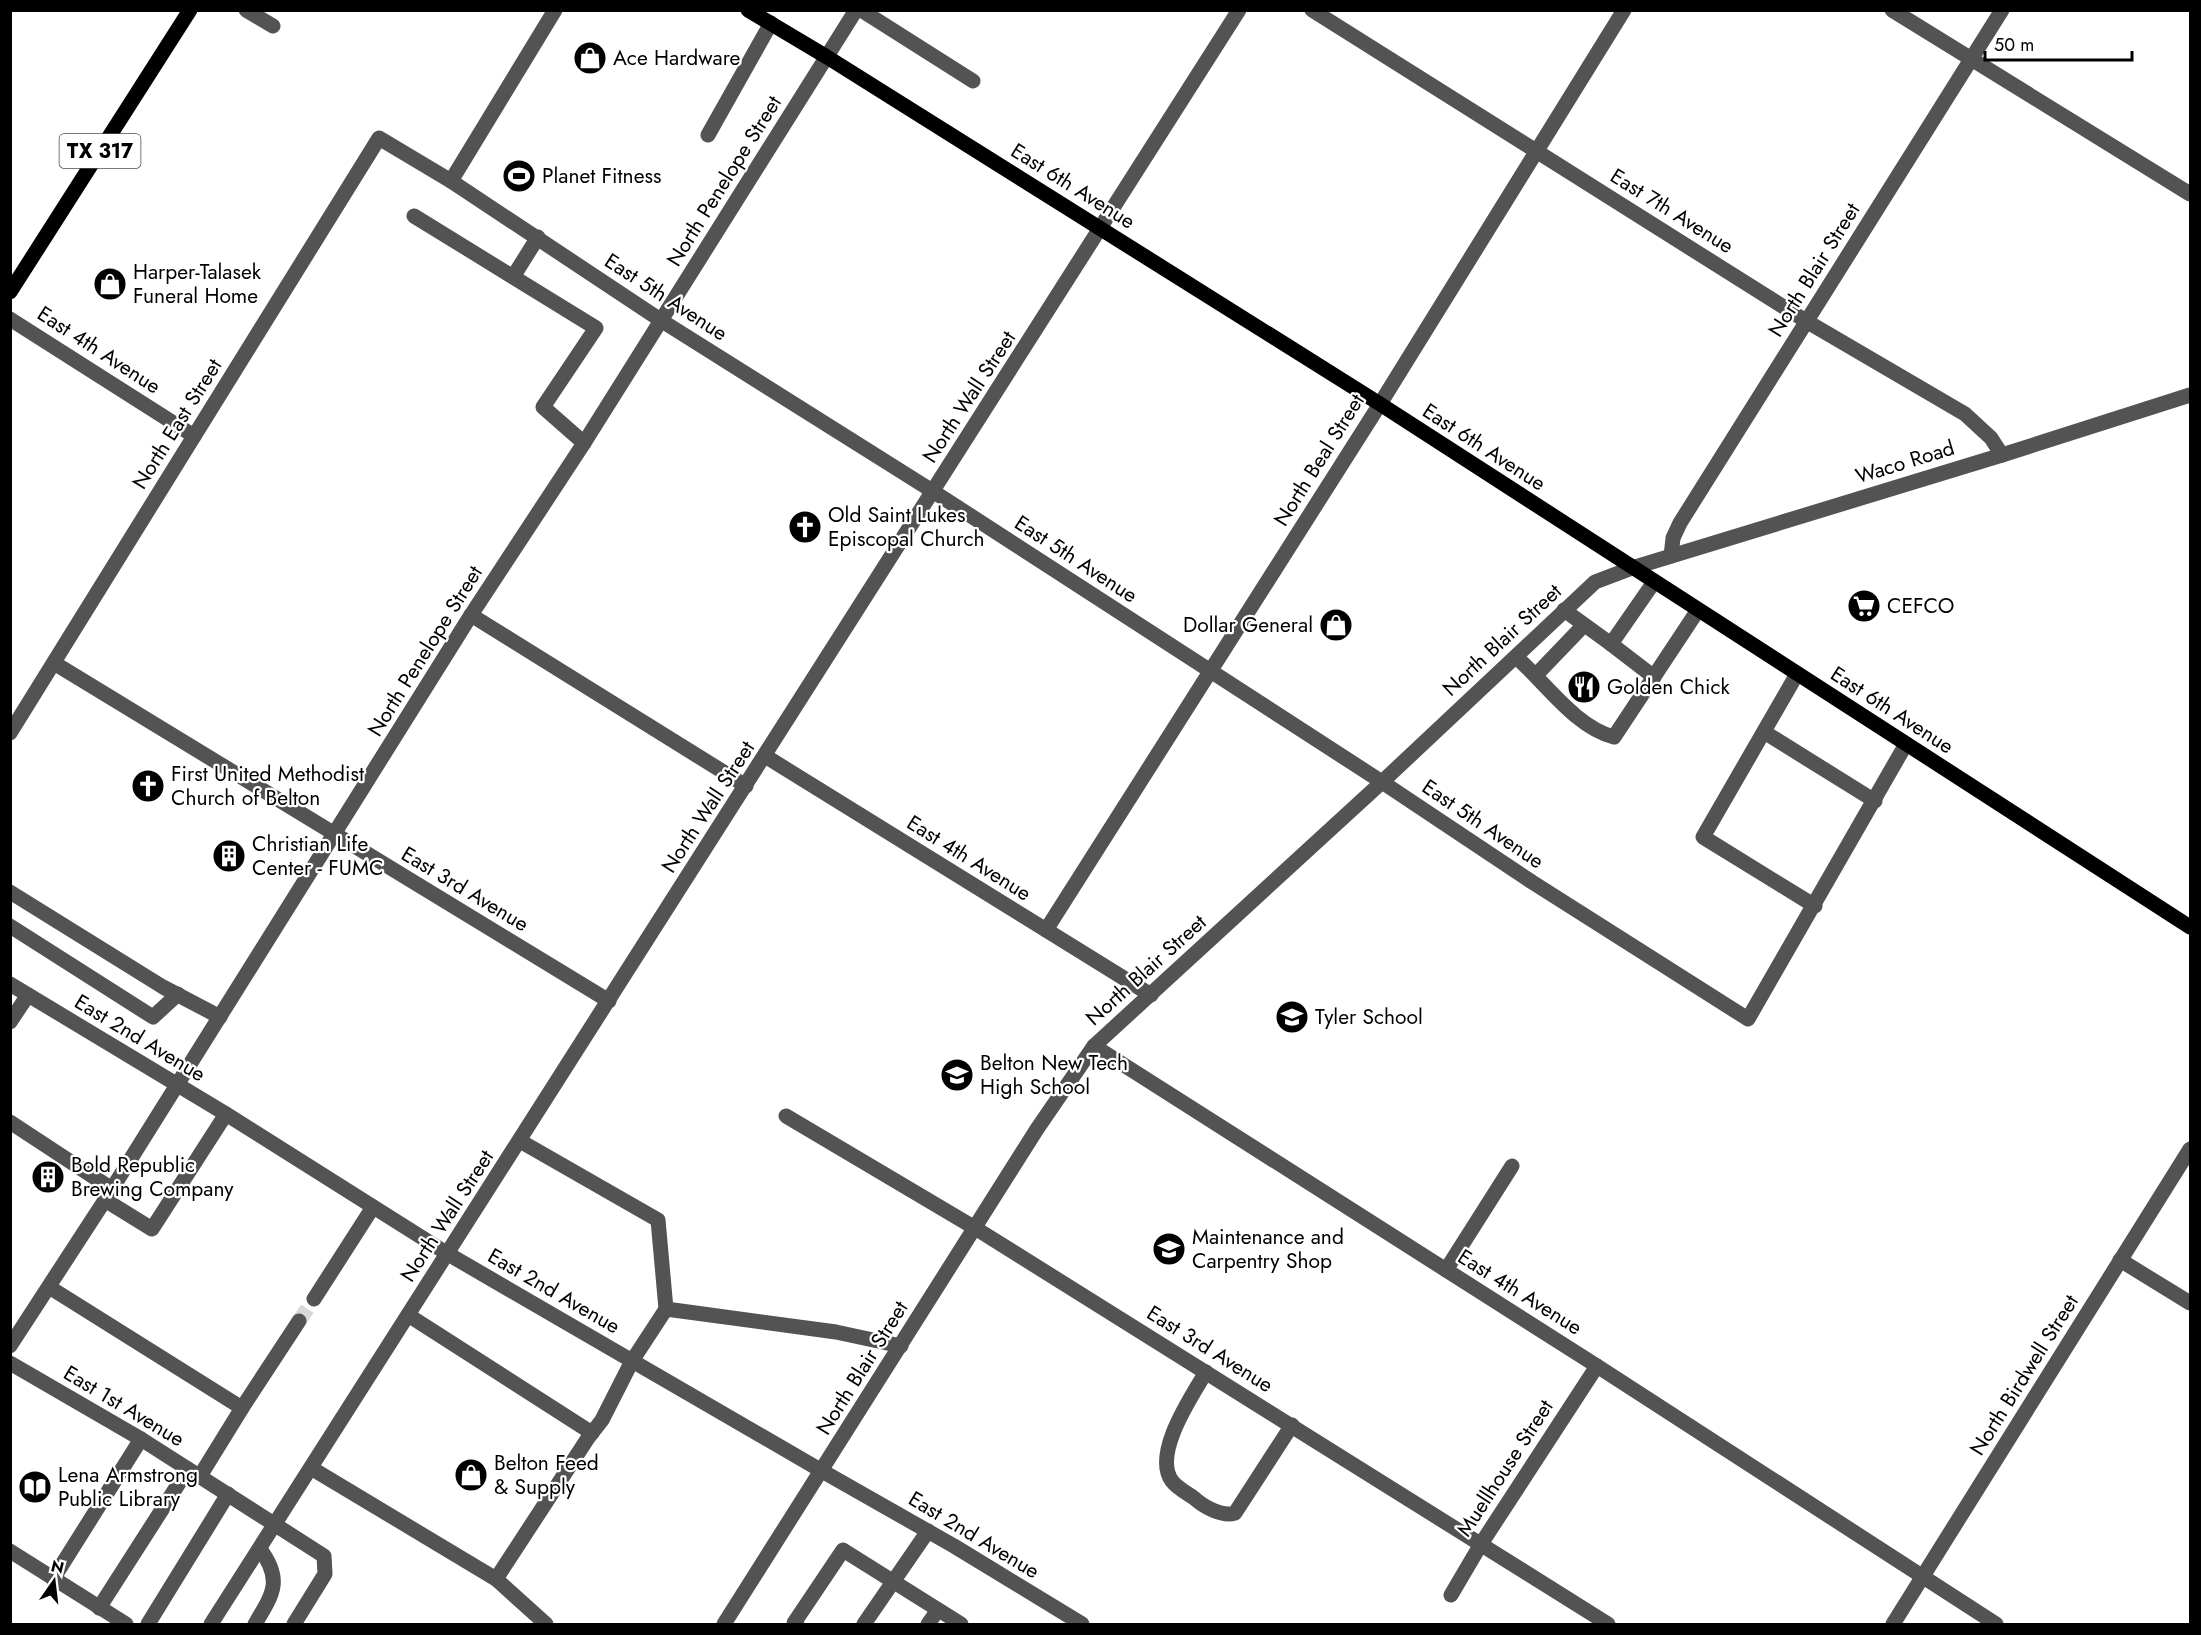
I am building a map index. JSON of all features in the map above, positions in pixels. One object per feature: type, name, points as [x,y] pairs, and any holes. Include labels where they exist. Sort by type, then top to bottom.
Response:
[{"type":"main road","name":"TX 317","points":[[10,292],[190,10]]},
{"type":"main road","name":"East 6th Avenue","points":[[748,10],[1380,404],[2190,927]]},
{"type":"street","points":[[246,10],[273,26]]},
{"type":"street","points":[[451,181],[555,10]]},
{"type":"street","name":"North Penelope Street","points":[[10,1346],[108,1195],[471,615],[662,321],[856,10]]},
{"type":"street","points":[[861,10],[973,81]]},
{"type":"street","name":"North Wall Street","points":[[211,1624],[1239,10]]},
{"type":"street","name":"East 7th Avenue","points":[[1312,10],[1538,150],[1806,321],[1965,414],[1991,438],[2002,455]]},
{"type":"street","name":"North Beal Street","points":[[1046,930],[1380,404],[1624,10]]},
{"type":"street","points":[[1892,10],[2190,194]]},
{"type":"street","name":"North Blair Street","points":[[1671,556],[1673,538],[1680,523],[2002,10]]},
{"type":"street","points":[[708,135],[771,23]]},
{"type":"street","name":"East 5th Avenue","points":[[379,138],[451,181],[662,321],[934,492],[1382,782],[1532,882],[1748,1019],[1815,906]]},
{"type":"street","name":"North East Street","points":[[10,733],[379,138]]},
{"type":"street","points":[[414,216],[596,328],[543,408],[584,443]]},
{"type":"street","points":[[513,277],[538,237]]},
{"type":"street","name":"East 4th Avenue","points":[[10,318],[194,436]]},
{"type":"street","name":"Waco Road","points":[[1632,568],[2190,395]]},
{"type":"street","name":"North Blair Street","points":[[723,1624],[1037,1129],[1094,1046],[1382,782],[1595,582],[1632,568]]},
{"type":"street","points":[[1611,644],[1654,582]]},
{"type":"street","points":[[1564,610],[1654,677]]},
{"type":"street","points":[[1515,657],[1536,675],[1547,690],[1602,734],[1614,737],[1638,704],[1698,610]]},
{"type":"street","points":[[471,615],[746,786]]},
{"type":"street","points":[[1536,675],[1584,625]]},
{"type":"street","name":"East 3rd Avenue","points":[[54,663],[609,1001]]},
{"type":"street","points":[[1797,674],[1703,837],[1815,906],[1906,744]]},
{"type":"street","points":[[1764,732],[1875,801]]},
{"type":"street","name":"East 4th Avenue","points":[[765,756],[1151,995]]},
{"type":"street","points":[[10,892],[163,987],[220,1017]]},
{"type":"street","points":[[10,926],[153,1017],[178,994]]},
{"type":"street","name":"East 2nd Avenue","points":[[10,984],[226,1114],[448,1254],[928,1531],[1082,1624]]},
{"type":"street","points":[[10,1023],[28,995]]},
{"type":"street","name":"East 4th Avenue","points":[[1094,1046],[1597,1366],[1996,1624]]},
{"type":"street","points":[[10,1122],[152,1229],[226,1114]]},
{"type":"street","name":"East 3rd Avenue","points":[[786,1116],[975,1228],[1608,1624]]},
{"type":"street","points":[[496,1579],[602,1420],[632,1361],[666,1309],[658,1220],[520,1141]]},
{"type":"street","name":"North Birdwell Street","points":[[1893,1624],[2190,1149]]},
{"type":"street","points":[[1446,1270],[1512,1166]]},
{"type":"street","points":[[314,1299],[373,1207]]},
{"type":"street","points":[[2120,1260],[2190,1303]]},
{"type":"street","points":[[49,1287],[242,1408]]},
{"type":"street","points":[[666,1309],[836,1332],[901,1346]]},
{"type":"street","points":[[408,1316],[592,1433]]},
{"type":"street","points":[[99,1608],[194,1472],[242,1408],[299,1321]]},
{"type":"street","name":"East 1st Avenue","points":[[10,1363],[141,1439],[324,1556],[325,1574],[294,1624]]},
{"type":"street","name":"Muellhouse Street","points":[[1451,1595],[1481,1544],[1597,1366]]},
{"type":"street","points":[[1206,1372],[1172,1433],[1166,1456],[1171,1480],[1201,1504],[1228,1515],[1235,1513],[1292,1425]]},
{"type":"street","points":[[53,1579],[141,1439]]},
{"type":"street","points":[[311,1468],[496,1579],[546,1624]]},
{"type":"street","points":[[148,1624],[228,1494]]},
{"type":"street","points":[[864,1624],[928,1531]]},
{"type":"street","points":[[255,1624],[269,1601],[273,1588],[270,1563],[260,1549]]},
{"type":"street","points":[[797,1624],[794,1623],[843,1550],[961,1624]]},
{"type":"street","points":[[10,1551],[126,1624]]},
{"type":"street","points":[[928,1624],[938,1610]]},
{"type":"tunnel","points":[[299,1321],[314,1299]]},
{"type":"place","name":"Ace Hardware","points":[[590,58]]},
{"type":"place","name":"Planet Fitness","points":[[519,176]]},
{"type":"place","name":"Harper-Talasek Funeral Home","points":[[110,284]]},
{"type":"place","name":"Old Saint Lukes Episcopal Church","points":[[805,527]]},
{"type":"place","name":"CEFCO","points":[[1864,606]]},
{"type":"place","name":"Dollar General","points":[[1336,625]]},
{"type":"place","name":"Golden Chick","points":[[1584,687]]},
{"type":"place","name":"First United Methodist Church of Belton","points":[[148,786]]},
{"type":"place","name":"Christian Life Center - FUMC","points":[[229,856]]},
{"type":"place","name":"Tyler School","points":[[1292,1017]]},
{"type":"place","name":"Belton New Tech High School","points":[[957,1075]]},
{"type":"place","name":"Bold Republic Brewing Company","points":[[48,1177]]},
{"type":"place","name":"Maintenance and Carpentry Shop","points":[[1169,1249]]},
{"type":"place","name":"Belton Feed & Supply","points":[[471,1475]]},
{"type":"place","name":"Lena Armstrong Public Library","points":[[35,1487]]}]
